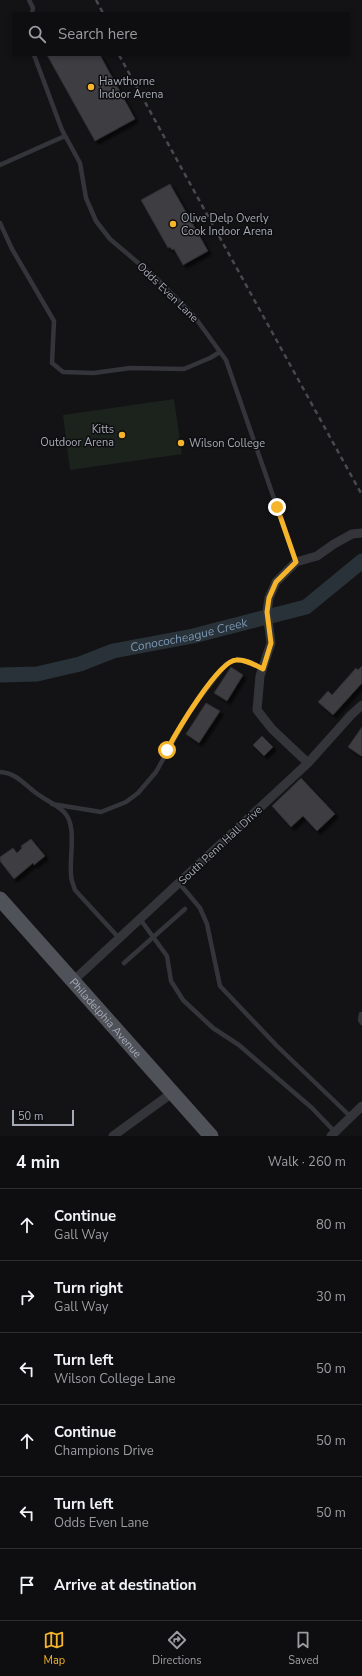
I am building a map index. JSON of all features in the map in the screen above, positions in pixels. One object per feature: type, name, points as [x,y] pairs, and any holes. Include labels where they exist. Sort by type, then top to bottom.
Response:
[{"type":"main road","name":"Philadelphia Avenue","points":[[0,899],[211,1136]]},
{"type":"street","points":[[308,763],[272,729],[257,710],[260,676],[271,643],[267,612],[269,598],[276,582],[296,562],[317,556],[352,534],[362,533]]},
{"type":"street","name":"South Penn Hall Drive","points":[[73,981],[308,763],[351,715],[362,705]]},
{"type":"street","points":[[113,1136],[172,1093]]},
{"type":"street","points":[[333,1134],[362,1106]]},
{"type":"lane","points":[[29,0],[33,8],[32,12]]},
{"type":"lane","name":"Odds Even Lane","points":[[34,56],[65,136],[80,163],[86,198],[96,221],[110,239],[156,278],[194,316],[226,360],[296,562]]},
{"type":"lane","points":[[0,165],[65,136]]},
{"type":"lane","points":[[0,223],[12,249],[54,321],[52,363],[63,372],[94,374],[130,368],[184,369],[220,352]]},
{"type":"lane","points":[[52,804],[101,812],[126,802],[138,793],[156,772],[170,744],[191,709],[226,664],[237,660],[246,661],[263,669]]},
{"type":"lane","points":[[0,772],[7,773],[22,780],[36,794],[64,812],[69,818],[71,828],[71,881],[76,890],[119,938]]},
{"type":"lane","points":[[179,883],[200,908],[207,924],[220,986],[272,1040],[351,1117]]},
{"type":"lane","points":[[124,963],[185,909]]},
{"type":"lane","points":[[140,919],[154,936],[167,956],[171,981],[183,1000],[212,1028],[238,1045],[312,1108],[333,1134]]},
{"type":"lane","points":[[361,1014],[360,1020],[362,1023]]},
{"type":"shaded area","name":"Kitts Outdoor Arena","points":[[174,399],[182,454],[70,470],[63,415]]},
{"type":"building","name":"Hawthorne Indoor Arena","points":[[48,56],[101,56],[135,119],[95,141]]},
{"type":"building","name":"Olive Delp Overly Cook Indoor Arena","points":[[170,184],[208,251],[183,265],[174,249],[172,250],[170,247],[168,248],[141,200]]},
{"type":"building","points":[[362,666],[362,683],[333,715],[318,702],[328,691],[332,695],[356,668],[358,670]]},
{"type":"building","points":[[231,667],[243,675],[227,701],[214,693]]},
{"type":"building","points":[[206,703],[220,711],[199,743],[186,734]]},
{"type":"building","points":[[362,727],[362,755],[361,756],[348,747]]},
{"type":"building","points":[[262,736],[273,747],[264,756],[253,745]]},
{"type":"building","points":[[301,778],[335,814],[317,831],[303,816],[291,827],[272,806]]},
{"type":"building","points":[[31,839],[45,856],[34,865],[33,863],[14,879],[0,861],[0,857],[13,848],[17,853],[22,848],[21,846]]},
{"type":"waterway","name":"Conococheague Creek","points":[[0,675],[37,674],[80,664],[113,651],[193,636],[306,607],[362,561]]},
{"type":"railway","points":[[96,0],[102,12]]},
{"type":"railway","points":[[120,56],[362,495]]},
{"type":"place","name":"Hawthorne Indoor Arena","points":[[91,87]]},
{"type":"place","name":"Olive Delp Overly Cook Indoor Arena","points":[[173,224]]},
{"type":"place","name":"Kitts Outdoor Arena","points":[[122,435]]},
{"type":"place","name":"Wilson College","points":[[181,443]]},
{"type":"route","points":[[167,750],[191,709],[226,664],[237,660],[246,661],[263,669],[271,643],[267,612],[269,598],[276,582],[296,562],[277,507]]}]
